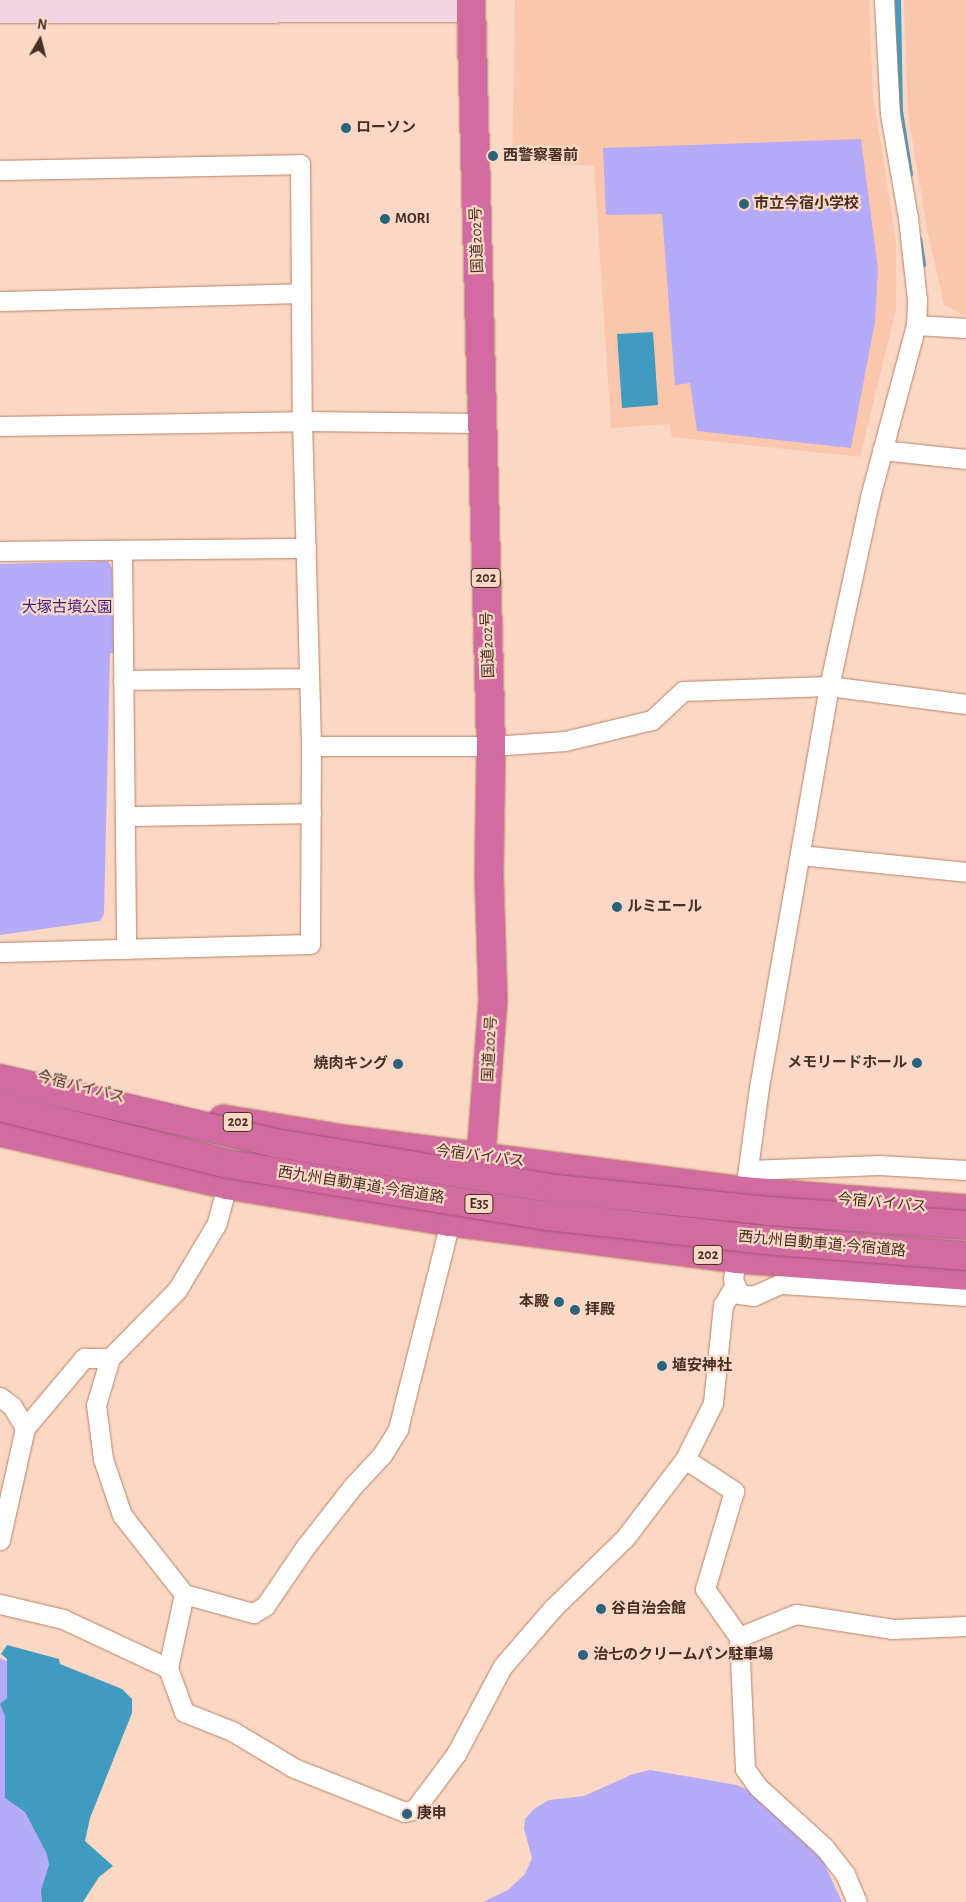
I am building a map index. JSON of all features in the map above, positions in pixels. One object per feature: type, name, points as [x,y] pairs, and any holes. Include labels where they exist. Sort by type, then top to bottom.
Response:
[{"type":"highway","name":"国道202号","points":[[450,1222],[481,1156],[492,1000],[489,875],[491,746],[471,4]]},
{"type":"highway","name":"今宿バイパス","points":[[0,1066],[196,1115],[343,1139],[481,1156],[746,1181],[959,1208]]},
{"type":"highway","name":"西九州自動車道;今宿道路","points":[[0,1079],[275,1143],[556,1189],[770,1211],[966,1225]]},
{"type":"highway","name":"西九州自動車道;今宿道路","points":[[0,1108],[229,1164],[548,1216],[764,1240],[966,1256]]},
{"type":"highway","name":"202","points":[[0,1132],[227,1185],[450,1222],[737,1259],[966,1276]]},
{"type":"street","points":[[184,1594],[168,1668],[184,1712],[232,1731],[294,1768],[405,1812],[415,1809],[456,1754],[502,1667],[553,1608],[625,1538],[685,1459],[713,1403],[723,1305],[734,1287],[746,1181],[829,686],[882,450],[916,325],[917,300],[908,218],[890,114],[884,0]]},
{"type":"street","points":[[0,10],[471,4]]},
{"type":"street","points":[[0,170],[300,164],[302,421],[311,746],[310,944],[0,952]]},
{"type":"street","points":[[0,301],[301,293]]},
{"type":"street","points":[[916,325],[966,328]]},
{"type":"street","points":[[0,426],[302,421],[482,423]]},
{"type":"street","points":[[882,450],[966,459]]},
{"type":"street","points":[[0,551],[306,548]]},
{"type":"street","points":[[122,550],[126,949]]},
{"type":"street","points":[[123,680],[309,678]]},
{"type":"street","points":[[311,746],[491,746],[565,741],[652,720],[683,691],[829,686],[966,704]]},
{"type":"street","points":[[126,816],[311,813]]},
{"type":"street","points":[[800,855],[966,872]]},
{"type":"street","points":[[746,1181],[879,1165],[966,1170]]},
{"type":"street","points":[[227,1185],[217,1223],[177,1290],[110,1358],[96,1405],[102,1459],[122,1515],[184,1594],[253,1612],[265,1606],[306,1546],[353,1486],[382,1456],[398,1429],[450,1222]]},
{"type":"street","points":[[734,1287],[739,1294],[753,1296],[780,1284],[966,1296]]},
{"type":"street","points":[[0,1540],[25,1428],[84,1358],[110,1358]]},
{"type":"street","points":[[0,1398],[12,1406],[25,1428]]},
{"type":"street","points":[[685,1459],[734,1491],[705,1589],[739,1636],[745,1769],[758,1787],[824,1847],[845,1874],[857,1902]]},
{"type":"street","points":[[0,1604],[63,1619],[168,1668]]},
{"type":"street","points":[[739,1636],[796,1614],[893,1629],[966,1626]]},
{"type":"shaded area","name":"市立今宿小学校","points":[[515,0],[869,0],[873,93],[896,241],[896,310],[860,457],[672,437],[669,424],[611,428],[594,166],[512,162]]},
{"type":"shaded area","points":[[904,0],[966,0],[966,316],[944,305],[927,229],[908,114]]},
{"type":"green space","points":[[861,139],[878,269],[875,322],[851,448],[697,431],[690,383],[675,385],[662,214],[606,215],[603,148]]},
{"type":"green space","name":"大塚古墳公園","points":[[108,561],[112,568],[114,653],[110,653],[104,914],[100,921],[0,935],[0,564]]},
{"type":"green space","points":[[0,1658],[12,1664],[26,1803],[54,1858],[51,1902],[0,1902]]},
{"type":"green space","points":[[650,1770],[737,1785],[752,1792],[823,1861],[842,1902],[483,1902],[508,1890],[525,1874],[532,1858],[524,1829],[525,1819],[534,1809],[549,1800],[584,1796],[633,1774]]},
{"type":"water","points":[[653,332],[658,405],[622,408],[617,334]]},
{"type":"water","points":[[7,1645],[59,1659],[60,1664],[122,1689],[132,1699],[132,1713],[90,1818],[85,1841],[113,1866],[99,1877],[83,1902],[42,1902],[41,1890],[49,1865],[47,1854],[25,1812],[5,1798],[5,1716],[0,1704],[7,1698],[7,1659],[1,1654]]},
{"type":"waterway","points":[[898,0],[900,111],[910,174]]},
{"type":"waterway","points":[[919,239],[923,265]]},
{"type":"place","name":"ローソン","points":[[346,128]]},
{"type":"place","name":"西警察署前","points":[[493,156]]},
{"type":"place","name":"市立今宿小学校","points":[[744,204]]},
{"type":"place","name":"MORI","points":[[385,219]]},
{"type":"place","name":"ルミエール","points":[[617,907]]},
{"type":"place","name":"メモリードホール","points":[[917,1063]]},
{"type":"place","name":"焼肉キング","points":[[398,1064]]},
{"type":"place","name":"本殿","points":[[559,1302]]},
{"type":"place","name":"拝殿","points":[[575,1310]]},
{"type":"place","name":"埴安神社","points":[[662,1366]]},
{"type":"place","name":"谷自治会館","points":[[601,1609]]},
{"type":"place","name":"治七のクリームパン駐車場","points":[[583,1655]]},
{"type":"place","name":"庚申","points":[[407,1814]]}]
